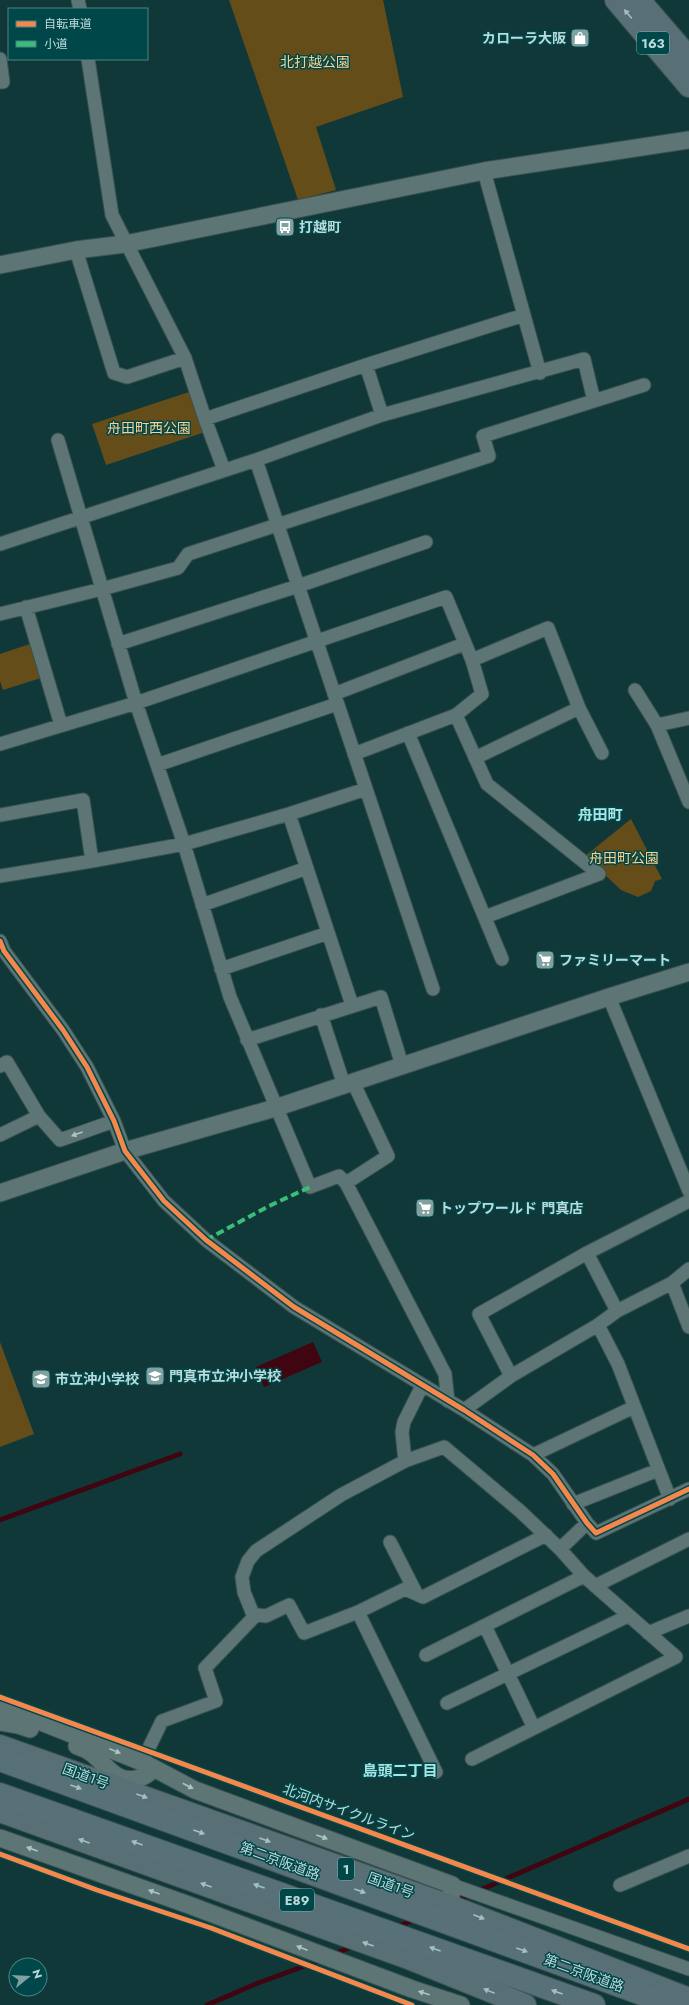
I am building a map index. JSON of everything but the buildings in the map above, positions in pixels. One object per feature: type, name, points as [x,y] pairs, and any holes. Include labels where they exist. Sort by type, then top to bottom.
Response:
[{"type":"highway","name":"163","points":[[616,0],[689,86]]},
{"type":"highway","name":"163","points":[[639,0],[689,58]]},
{"type":"highway","name":"国道1号","points":[[0,1746],[450,1906],[689,1999]]},
{"type":"highway","name":"第二京阪道路","points":[[0,1760],[672,2005]]},
{"type":"highway","name":"第二京阪道路","points":[[0,1794],[594,2005]]},
{"type":"highway","points":[[0,1811],[411,1959],[525,2005]]},
{"type":"street","points":[[0,59],[3,82],[0,82]]},
{"type":"street","points":[[88,60],[112,215],[125,244],[186,358],[205,419],[224,470]]},
{"type":"street","points":[[0,263],[76,250],[125,244],[484,171],[689,140]]},
{"type":"street","points":[[484,171],[540,373]]},
{"type":"street","points":[[76,250],[114,373],[127,377],[186,358]]},
{"type":"street","points":[[205,419],[366,365],[524,316]]},
{"type":"street","points":[[0,544],[256,460],[382,415],[540,373],[584,359],[594,401]]},
{"type":"street","points":[[366,365],[382,415]]},
{"type":"street","points":[[0,614],[102,589],[178,568],[188,554],[489,456],[483,436],[644,385]]},
{"type":"street","points":[[58,440],[136,703],[184,844],[230,997],[247,1040],[310,1187],[338,1176],[346,1183],[445,1374],[448,1401]]},
{"type":"street","points":[[256,460],[433,990]]},
{"type":"street","points":[[118,644],[298,586],[426,542]]},
{"type":"street","points":[[0,744],[136,703],[446,597],[464,644],[472,660],[482,694],[456,715],[354,754]]},
{"type":"street","points":[[26,607],[61,725]]},
{"type":"street","points":[[472,660],[548,628],[579,708],[602,753]]},
{"type":"street","points":[[157,765],[336,699],[464,644]]},
{"type":"street","points":[[635,690],[657,725],[689,802]]},
{"type":"street","points":[[475,758],[579,708]]},
{"type":"street","points":[[456,715],[486,784],[599,874],[485,917]]},
{"type":"street","points":[[657,725],[689,718]]},
{"type":"street","points":[[408,733],[502,959]]},
{"type":"street","points":[[0,876],[92,862],[184,844],[289,814],[366,789]]},
{"type":"street","points":[[0,815],[83,800],[92,862]]},
{"type":"street","points":[[289,814],[352,1005]]},
{"type":"street","points":[[202,905],[307,868]]},
{"type":"street","points":[[221,969],[328,933]]},
{"type":"street","points":[[0,941],[4,951],[87,1067],[114,1121],[125,1151],[164,1200],[206,1240],[294,1307],[422,1386],[464,1410],[533,1455],[552,1474],[587,1524],[596,1533],[689,1489]]},
{"type":"street","points":[[0,1193],[125,1151],[275,1108],[608,997],[689,972]]},
{"type":"street","points":[[247,1040],[352,1005],[381,997],[402,1066]]},
{"type":"street","points":[[608,997],[689,1191]]},
{"type":"street","points":[[321,1016],[349,1083],[388,1156],[346,1183]]},
{"type":"street","points":[[0,1066],[7,1062],[39,1116],[60,1140],[114,1121]]},
{"type":"street","points":[[0,1135],[39,1116]]},
{"type":"street","points":[[511,1376],[479,1314],[587,1253],[689,1201]]},
{"type":"street","points":[[587,1253],[617,1311]]},
{"type":"street","points":[[464,1410],[511,1376],[598,1325],[617,1311],[672,1283],[689,1269]]},
{"type":"street","points":[[672,1283],[689,1327]]},
{"type":"street","points":[[598,1325],[618,1364],[670,1499]]},
{"type":"street","points":[[405,1461],[402,1432],[404,1422],[422,1386]]},
{"type":"street","points":[[533,1455],[634,1407]]},
{"type":"street","points":[[254,1617],[244,1592],[242,1577],[244,1568],[251,1556],[285,1531],[341,1495],[405,1461],[444,1447],[520,1511],[560,1549],[584,1576],[648,1634],[676,1657],[472,1759]]},
{"type":"street","points":[[573,1504],[658,1470]]},
{"type":"street","points":[[560,1549],[587,1524]]},
{"type":"street","points":[[0,1722],[18,1725],[87,1749],[99,1758],[109,1770],[122,1778],[136,1779],[143,1777],[150,1773],[148,1760],[162,1722],[216,1701],[205,1668],[257,1615],[266,1616],[289,1605],[304,1634],[358,1612],[405,1589],[423,1597],[546,1535]]},
{"type":"street","points":[[595,1586],[689,1539]]},
{"type":"street","points":[[390,1542],[416,1593]]},
{"type":"street","points":[[426,1655],[584,1576]]},
{"type":"street","points":[[358,1612],[436,1772]]},
{"type":"street","points":[[447,1703],[628,1616]]},
{"type":"street","points":[[648,1634],[689,1616]]},
{"type":"street","points":[[485,1626],[534,1728]]},
{"type":"street","points":[[0,1708],[148,1760],[195,1790],[689,1969]]},
{"type":"street","points":[[0,1838],[189,1905],[412,1989],[461,2005]]},
{"type":"street","points":[[620,1885],[689,1856]]},
{"type":"street","points":[[450,1906],[452,1884]]},
{"type":"green space","name":"北打越公園","points":[[229,0],[383,0],[403,97],[316,127],[336,190],[298,200]]},
{"type":"green space","name":"舟田町西公園","points":[[192,391],[205,432],[106,465],[92,424]]},
{"type":"green space","points":[[30,644],[41,678],[3,690],[0,681],[0,654]]},
{"type":"green space","name":"舟田町公園","points":[[631,819],[662,879],[655,881],[651,891],[638,897],[621,890],[585,856]]},
{"type":"green space","points":[[0,1342],[34,1434],[0,1447]]},
{"type":"shaded area","points":[[313,1342],[322,1362],[264,1387],[256,1367]]},
{"type":"waterway","points":[[0,1520],[180,1454]]},
{"type":"waterway","points":[[455,1901],[689,1799]]},
{"type":"waterway","points":[[395,1928],[415,1919]]},
{"type":"waterway","points":[[332,1955],[353,1946]]},
{"type":"waterway","points":[[207,2005],[258,1983],[321,1960]]},
{"type":"marked path","points":[[206,1240],[269,1206],[310,1187]]},
{"type":"cycle path","points":[[0,941],[4,951],[63,1030],[87,1067],[114,1121],[125,1151],[164,1201],[206,1240],[294,1307],[464,1410],[533,1455],[553,1474],[587,1523],[596,1533],[689,1489]]},
{"type":"cycle path","name":"北河内サイクルライン","points":[[0,1697],[689,1949]]},
{"type":"cycle path","points":[[0,1854],[97,1890],[211,1928],[412,2005]]},
{"type":"place","name":"カローラ大阪","points":[[580,38]]},
{"type":"place","name":"打越町","points":[[285,227]]},
{"type":"place","name":"ファミリーマート","points":[[545,960]]},
{"type":"place","name":"トップワールド 門真店","points":[[425,1208]]},
{"type":"place","name":"門真市立沖小学校","points":[[155,1376]]},
{"type":"place","name":"市立沖小学校","points":[[41,1379]]},
{"type":"district","name":"舟田町","points":[[600,815]]},
{"type":"district","name":"島頭二丁目","points":[[400,1771]]}]
